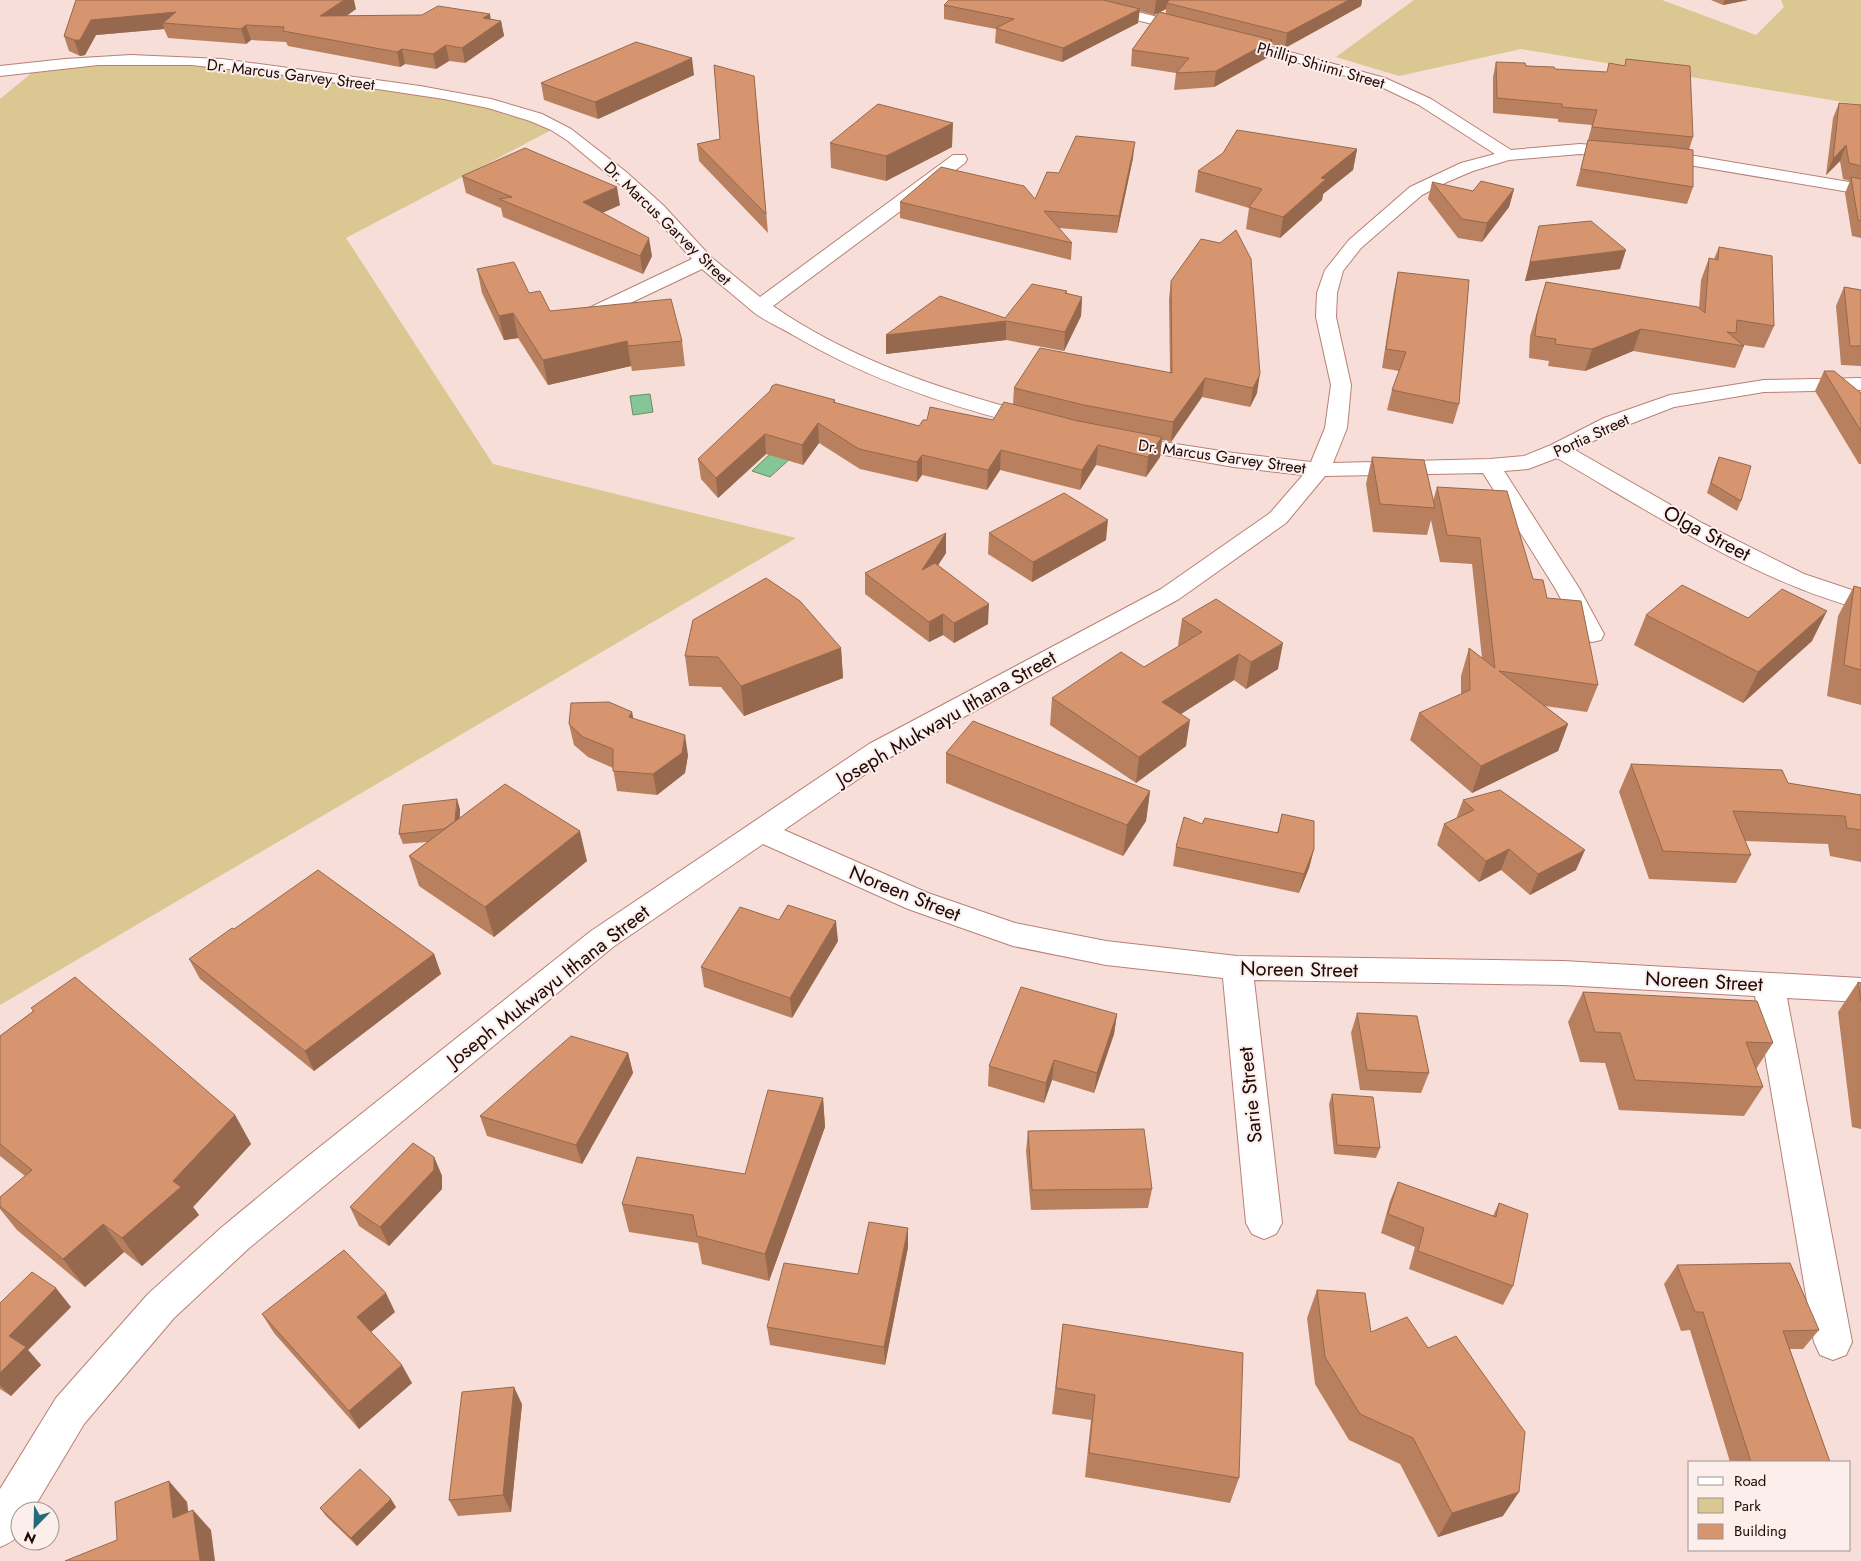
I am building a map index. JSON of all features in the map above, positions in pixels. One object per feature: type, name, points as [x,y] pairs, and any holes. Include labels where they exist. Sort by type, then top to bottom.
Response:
[{"type":"street","points":[[1072,0],[1087,2],[1203,32]]},
{"type":"street","name":"Phillip Shiimi Street","points":[[1222,37],[1325,64],[1380,81],[1424,102],[1508,155]]},
{"type":"street","name":"Dr. Marcus Garvey Street","points":[[0,71],[114,60],[182,61],[243,67],[416,90],[473,100],[502,108],[557,127],[575,139],[614,169],[663,215],[703,261],[759,306],[823,345],[890,374],[979,407],[1054,426]]},
{"type":"street","name":"Joseph Mukwayu Ithana Street","points":[[0,1527],[70,1411],[161,1306],[220,1252],[309,1176],[602,939],[879,751],[1170,594],[1278,518],[1318,470],[1336,428],[1341,385],[1326,317],[1328,293],[1334,270],[1355,244],[1387,214],[1416,191],[1467,167],[1508,155],[1580,149],[1665,156],[1861,189]]},
{"type":"street","points":[[759,306],[959,159]]},
{"type":"street","points":[[579,320],[703,261]]},
{"type":"street","name":"Portia Street","points":[[1318,470],[1490,466],[1528,462],[1559,450],[1612,423],[1670,401],[1764,386],[1861,384]]},
{"type":"street","name":"Dr. Marcus Garvey Street","points":[[1111,440],[1234,460],[1318,470]]},
{"type":"street","name":"Olga Street","points":[[1559,450],[1694,528],[1796,579],[1861,601]]},
{"type":"street","points":[[1490,466],[1567,588],[1592,634]]},
{"type":"street","name":"Noreen Street","points":[[760,831],[918,902],[1013,934],[1106,953],[1237,968],[1563,973],[1861,990]]},
{"type":"street","name":"Sarie Street","points":[[1237,968],[1264,1223]]},
{"type":"street","points":[[1770,985],[1833,1342]]},
{"type":"green space","points":[[1414,0],[1662,0],[1756,35],[1784,7],[1781,0],[1861,0],[1861,105],[1521,49],[1399,76],[1336,57]]},
{"type":"green space","points":[[182,61],[473,100],[557,127],[346,238],[493,464],[796,538],[0,1005],[0,99],[40,66]]},
{"type":"shaded area","points":[[650,394],[653,412],[633,415],[630,396]]},
{"type":"shaded area","points":[[773,451],[792,457],[770,477],[752,471]]},
{"type":"building","points":[[76,0],[344,0],[320,16],[422,15],[438,6],[490,14],[483,18],[501,21],[462,48],[446,45],[433,54],[402,49],[397,52],[283,31],[284,27],[246,25],[241,29],[163,23],[176,12],[91,20],[80,40],[74,40],[64,36]]},
{"type":"building","points":[[949,0],[1103,0],[1140,9],[1063,48],[996,28],[1014,19],[944,5]]},
{"type":"building","points":[[1169,0],[1349,0],[1287,33],[1167,3]]},
{"type":"building","points":[[1159,12],[1272,40],[1216,71],[1176,73],[1189,58],[1132,50]]},
{"type":"building","points":[[636,42],[692,58],[595,102],[541,83]]},
{"type":"building","points":[[1626,59],[1690,66],[1693,137],[1592,127],[1597,110],[1562,107],[1562,104],[1497,98],[1496,62],[1525,63],[1526,66],[1554,67],[1555,69],[1607,72],[1609,63],[1625,66]]},
{"type":"building","points":[[714,65],[754,76],[766,214],[697,144],[720,139]]},
{"type":"building","points":[[1839,103],[1861,105],[1861,166],[1849,163],[1846,145],[1833,159]]},
{"type":"building","points":[[878,104],[953,123],[886,156],[830,143]]},
{"type":"building","points":[[1237,130],[1357,149],[1321,178],[1326,179],[1283,217],[1249,207],[1262,189],[1198,171],[1223,153]]},
{"type":"building","points":[[1076,136],[1135,142],[1119,216],[1044,211],[1072,243],[900,202],[941,167],[1024,186],[1035,199],[1047,172],[1059,173]]},
{"type":"building","points":[[1588,140],[1693,150],[1693,187],[1581,169]]},
{"type":"building","points":[[525,148],[617,187],[583,202],[649,238],[640,256],[499,199],[512,197],[462,176]]},
{"type":"building","points":[[1851,177],[1861,179],[1861,221],[1858,220]]},
{"type":"building","points":[[1481,181],[1514,189],[1487,223],[1462,219],[1432,182],[1473,191]]},
{"type":"building","points":[[1591,221],[1626,250],[1530,262],[1539,226]]},
{"type":"building","points":[[1236,230],[1251,259],[1260,374],[1253,388],[1205,378],[1173,422],[1084,405],[1014,388],[1040,348],[1172,373],[1171,281],[1201,239],[1220,243]]},
{"type":"building","points":[[1719,247],[1772,256],[1774,326],[1737,320],[1736,333],[1727,332],[1744,346],[1641,329],[1592,349],[1555,344],[1556,339],[1535,336],[1537,314],[1546,282],[1698,307],[1705,313],[1709,258],[1718,260]]},
{"type":"building","points":[[514,262],[529,293],[540,291],[550,311],[671,299],[682,341],[628,346],[627,341],[543,360],[513,313],[499,316],[477,269]]},
{"type":"building","points":[[1398,272],[1469,280],[1459,404],[1392,390],[1406,352],[1386,349]]},
{"type":"building","points":[[1032,284],[1067,291],[1065,293],[1082,297],[1065,332],[1006,321],[886,335],[940,296],[1005,318]]},
{"type":"building","points":[[1844,287],[1861,290],[1861,346],[1850,346]]},
{"type":"building","points":[[1824,371],[1834,371],[1861,393],[1861,431]]},
{"type":"building","points":[[776,384],[919,426],[923,420],[927,420],[930,407],[993,420],[1004,402],[1078,421],[1162,437],[1148,457],[1098,445],[1082,470],[1001,450],[988,470],[922,455],[917,462],[859,449],[818,423],[802,445],[765,434],[716,478],[698,459]]},
{"type":"building","points":[[1372,457],[1424,460],[1435,508],[1380,504]]},
{"type":"building","points":[[1719,457],[1751,466],[1741,501],[1711,483]]},
{"type":"building","points":[[1437,487],[1507,491],[1533,579],[1543,580],[1547,598],[1581,601],[1598,685],[1499,671],[1568,724],[1481,766],[1419,713],[1470,690],[1469,648],[1495,668],[1480,538],[1447,535]]},
{"type":"building","points":[[1064,493],[1108,520],[1033,562],[989,533]]},
{"type":"building","points":[[946,533],[922,570],[935,563],[989,604],[954,623],[943,614],[929,622],[865,573]]},
{"type":"building","points":[[766,578],[800,601],[841,648],[741,686],[718,657],[685,656],[693,620]]},
{"type":"building","points":[[1682,585],[1748,618],[1782,589],[1827,611],[1758,672],[1646,615]]},
{"type":"building","points":[[1854,586],[1861,588],[1861,670],[1844,665]]},
{"type":"building","points":[[1216,599],[1283,643],[1251,662],[1239,654],[1162,702],[1190,720],[1139,757],[1052,698],[1121,652],[1144,667],[1202,632],[1182,619]]},
{"type":"building","points":[[609,702],[632,712],[629,717],[685,735],[682,753],[653,774],[613,771],[613,749],[583,737],[569,724],[571,703]]},
{"type":"building","points":[[973,721],[1150,791],[1127,825],[946,753]]},
{"type":"building","points":[[1631,764],[1782,770],[1788,783],[1861,795],[1861,830],[1847,828],[1845,816],[1733,811],[1751,855],[1663,851]]},
{"type":"building","points":[[505,784],[580,831],[485,907],[409,856]]},
{"type":"building","points":[[1500,790],[1585,850],[1538,874],[1509,849],[1486,861],[1444,824],[1474,810],[1463,800]]},
{"type":"building","points":[[457,799],[455,821],[444,829],[399,834],[403,805]]},
{"type":"building","points":[[1282,814],[1314,821],[1314,849],[1304,874],[1176,847],[1184,817],[1202,824],[1205,818],[1278,833]]},
{"type":"building","points":[[318,870],[434,954],[305,1051],[189,959]]},
{"type":"building","points":[[788,905],[836,921],[790,998],[701,967],[740,907],[779,920]]},
{"type":"building","points":[[75,977],[235,1115],[173,1181],[181,1187],[122,1238],[103,1224],[63,1259],[0,1206],[0,1197],[32,1170],[0,1144],[0,1036],[34,1011],[31,1008]]},
{"type":"building","points":[[1858,982],[1861,983],[1861,1002]]},
{"type":"building","points":[[1021,987],[1117,1014],[1097,1073],[1054,1060],[1046,1083],[989,1066]]},
{"type":"building","points":[[1583,992],[1757,1001],[1773,1043],[1746,1042],[1763,1087],[1635,1080],[1620,1033],[1595,1032]]},
{"type":"building","points":[[1357,1013],[1417,1016],[1429,1073],[1367,1070]]},
{"type":"building","points":[[571,1036],[628,1053],[576,1145],[480,1116]]},
{"type":"building","points":[[768,1090],[823,1098],[765,1254],[697,1236],[693,1215],[622,1204],[637,1157],[745,1174]]},
{"type":"building","points":[[1332,1094],[1373,1097],[1380,1148],[1337,1145]]},
{"type":"building","points":[[1144,1129],[1152,1189],[1032,1190],[1028,1131]]},
{"type":"building","points":[[413,1143],[434,1157],[434,1170],[380,1227],[350,1207]]},
{"type":"building","points":[[1398,1182],[1496,1217],[1499,1203],[1528,1214],[1513,1286],[1418,1251],[1424,1228],[1388,1214]]},
{"type":"building","points":[[869,1222],[908,1228],[884,1347],[767,1327],[784,1263],[858,1274]]},
{"type":"building","points":[[344,1250],[386,1293],[357,1317],[402,1365],[349,1411],[262,1314]]},
{"type":"building","points":[[1790,1263],[1819,1330],[1783,1331],[1830,1461],[1751,1461],[1703,1312],[1695,1312],[1677,1265]]},
{"type":"building","points":[[32,1272],[56,1288],[9,1336],[26,1347],[0,1373],[0,1303]]},
{"type":"building","points":[[1317,1290],[1365,1293],[1371,1332],[1407,1317],[1428,1348],[1456,1336],[1525,1432],[1519,1492],[1452,1513],[1413,1438],[1360,1414],[1325,1357]]},
{"type":"building","points":[[1063,1324],[1243,1353],[1239,1478],[1089,1453],[1095,1395],[1056,1388]]},
{"type":"building","points":[[514,1387],[503,1495],[449,1500],[462,1392]]},
{"type":"building","points":[[360,1469],[391,1499],[351,1538],[320,1508]]},
{"type":"building","points":[[169,1481],[173,1518],[193,1510],[200,1561],[65,1561],[117,1540],[115,1502]]}]
